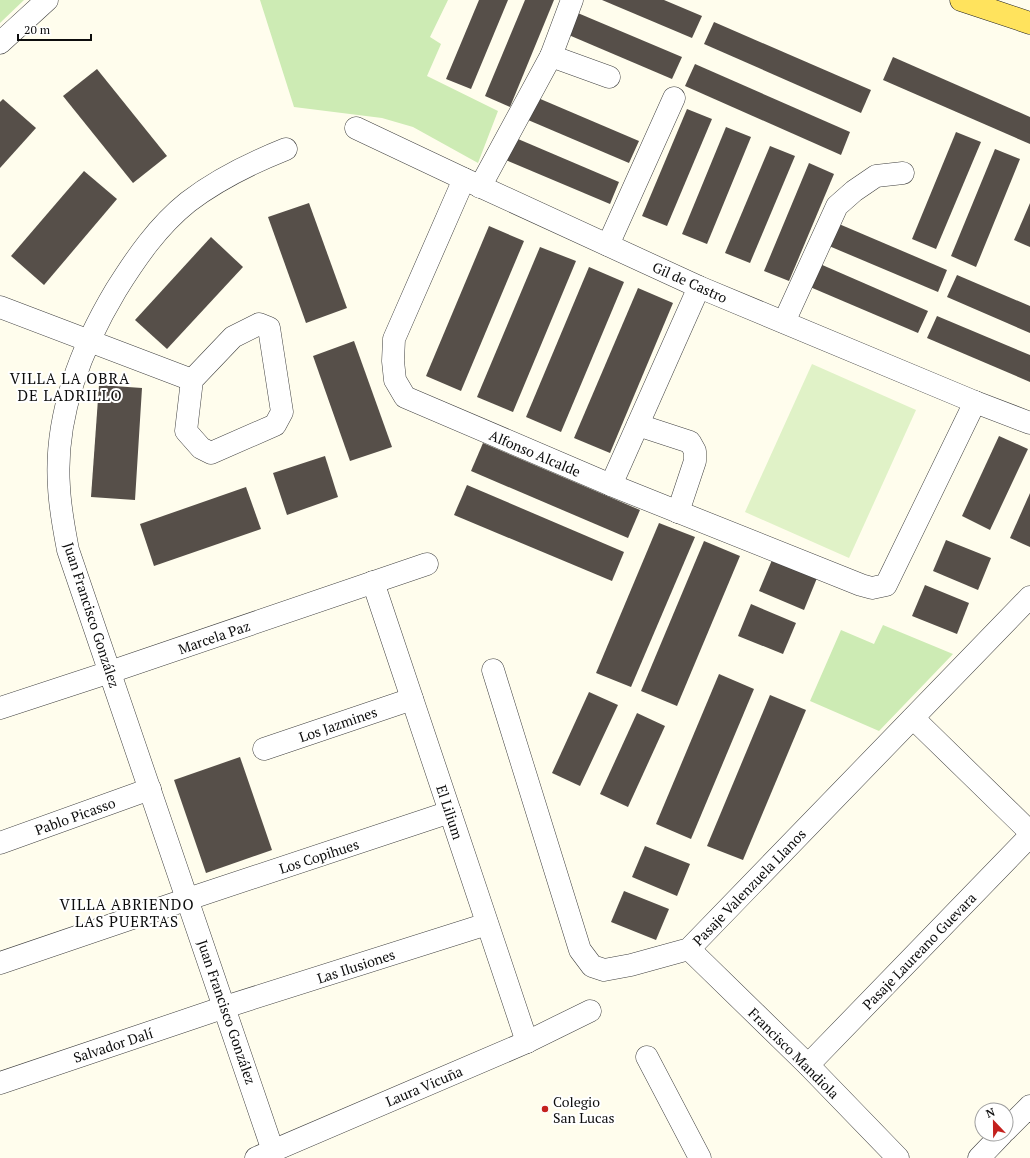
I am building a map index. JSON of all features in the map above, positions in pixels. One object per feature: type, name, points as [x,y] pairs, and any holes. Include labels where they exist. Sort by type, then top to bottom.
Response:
[{"type":"main road","points":[[961,0],[1030,23]]},
{"type":"street","points":[[0,43],[47,0]]},
{"type":"street","name":"Alfonso Alcalde","points":[[572,0],[551,56],[472,183],[394,339],[393,361],[395,380],[406,397],[611,485],[861,585],[872,588],[886,584],[975,402]]},
{"type":"street","points":[[551,56],[609,77]]},
{"type":"street","points":[[608,245],[674,98]]},
{"type":"street","name":"Gil de Castro","points":[[356,128],[699,287],[975,402],[1030,423]]},
{"type":"street","name":"Juan Francisco González","points":[[265,1155],[225,1008],[68,550],[62,518],[59,486],[59,454],[62,425],[68,396],[77,368],[107,306],[127,271],[151,239],[187,203],[208,188],[253,163],[286,148]]},
{"type":"street","points":[[784,322],[837,206],[854,191],[876,176],[903,173]]},
{"type":"street","points":[[611,485],[699,287]]},
{"type":"street","points":[[0,307],[192,380]]},
{"type":"street","points":[[259,324],[269,328],[282,412],[275,425],[211,453],[201,448],[186,431],[192,380],[232,337],[259,324]]},
{"type":"street","points":[[638,425],[690,442],[695,451],[695,461],[678,512]]},
{"type":"street","name":"Marcela Paz","points":[[0,708],[427,564]]},
{"type":"street","name":"El Lilium","points":[[373,582],[527,1042]]},
{"type":"street","name":"Pasaje Valenzuela Llanos","points":[[492,670],[580,950],[592,966],[604,970],[631,965],[689,949],[1030,597]]},
{"type":"street","name":"Los Jazmines","points":[[264,749],[412,699]]},
{"type":"street","points":[[913,718],[1030,832]]},
{"type":"street","name":"Pablo Picasso","points":[[0,843],[150,789]]},
{"type":"street","name":"Los Copihues","points":[[0,963],[450,812]]},
{"type":"street","name":"Pasaje Laureano Guevara","points":[[808,1065],[1030,836]]},
{"type":"street","name":"Las Ilusiones","points":[[225,1008],[487,924]]},
{"type":"street","name":"Francisco Mandiola","points":[[689,949],[808,1065],[898,1158]]},
{"type":"street","name":"Salvador Dalí","points":[[0,1083],[225,1008]]},
{"type":"street","name":"Laura Vicuña","points":[[265,1155],[527,1042],[590,1011]]},
{"type":"street","points":[[647,1057],[700,1158]]},
{"type":"street","points":[[1014,1122],[1030,1106]]},
{"type":"street","points":[[979,1158],[994,1142]]},
{"type":"green space","points":[[0,0],[24,0],[0,23]]},
{"type":"green space","points":[[260,0],[448,0],[430,37],[441,44],[427,76],[498,111],[478,163],[413,127],[382,118],[294,107]]},
{"type":"green space","points":[[812,364],[916,410],[849,558],[745,512]]},
{"type":"green space","points":[[883,625],[953,654],[879,731],[810,701],[841,630],[874,644]]},
{"type":"building","points":[[479,0],[508,0],[471,89],[446,79]]},
{"type":"building","points":[[525,0],[554,0],[510,107],[485,96]]},
{"type":"building","points":[[602,0],[664,0],[702,16],[692,38]]},
{"type":"building","points":[[573,11],[682,57],[672,79],[564,33]]},
{"type":"building","points":[[714,22],[871,90],[861,113],[704,44]]},
{"type":"building","points":[[893,57],[1030,117],[1030,144],[883,80]]},
{"type":"building","points":[[695,64],[850,132],[841,155],[685,86]]},
{"type":"building","points":[[97,69],[167,156],[133,183],[63,96]]},
{"type":"building","points":[[531,95],[639,141],[629,163],[521,117]]},
{"type":"building","points":[[3,99],[36,128],[0,168],[0,102]]},
{"type":"building","points":[[687,109],[712,119],[667,226],[642,216]]},
{"type":"building","points":[[726,127],[751,137],[707,244],[682,234]]},
{"type":"building","points":[[956,132],[981,142],[936,249],[912,239]]},
{"type":"building","points":[[511,136],[619,182],[610,204],[501,158]]},
{"type":"building","points":[[770,146],[795,156],[750,263],[725,253]]},
{"type":"building","points":[[995,149],[1020,159],[976,267],[951,256]]},
{"type":"building","points":[[809,163],[834,174],[789,281],[764,271]]},
{"type":"building","points":[[84,171],[117,199],[44,285],[11,256]]},
{"type":"building","points":[[309,203],[347,308],[306,323],[268,217]]},
{"type":"building","points":[[1030,203],[1030,247],[1014,240]]},
{"type":"building","points":[[839,224],[947,270],[938,292],[829,246]]},
{"type":"building","points":[[489,226],[524,241],[461,391],[426,376]]},
{"type":"building","points":[[211,237],[243,267],[167,349],[135,320]]},
{"type":"building","points":[[540,247],[576,261],[513,412],[477,397]]},
{"type":"building","points":[[820,264],[928,311],[918,333],[810,287]]},
{"type":"building","points":[[589,267],[624,282],[561,432],[526,417]]},
{"type":"building","points":[[957,275],[1030,306],[1030,333],[947,297]]},
{"type":"building","points":[[638,288],[673,303],[610,453],[574,438]]},
{"type":"building","points":[[937,316],[1030,355],[1030,382],[927,338]]},
{"type":"building","points":[[354,341],[392,447],[350,461],[313,356]]},
{"type":"building","points":[[99,385],[142,388],[135,500],[91,497]]},
{"type":"building","points":[[999,436],[1028,449],[990,530],[962,516]]},
{"type":"building","points":[[483,443],[640,510],[628,538],[471,471]]},
{"type":"building","points":[[325,456],[338,497],[287,515],[273,473]]},
{"type":"building","points":[[467,485],[624,552],[612,581],[454,515]]},
{"type":"building","points":[[246,487],[261,529],[154,566],[140,524]]},
{"type":"building","points":[[1030,493],[1030,547],[1010,538]]},
{"type":"building","points":[[659,523],[695,537],[631,687],[596,673]]},
{"type":"building","points":[[946,540],[991,558],[978,590],[933,571]]},
{"type":"building","points":[[704,541],[740,556],[677,706],[641,691]]},
{"type":"building","points":[[772,560],[817,578],[804,610],[759,591]]},
{"type":"building","points":[[925,585],[969,603],[957,634],[912,616]]},
{"type":"building","points":[[751,604],[796,623],[783,654],[738,636]]},
{"type":"building","points":[[719,674],[754,689],[691,839],[656,824]]},
{"type":"building","points":[[589,692],[618,705],[580,786],[552,773]]},
{"type":"building","points":[[770,695],[806,710],[743,860],[707,846]]},
{"type":"building","points":[[637,713],[665,726],[628,807],[600,794]]},
{"type":"building","points":[[240,757],[272,850],[206,873],[174,780]]},
{"type":"building","points":[[645,846],[690,864],[677,896],[632,877]]},
{"type":"building","points":[[624,891],[669,909],[656,940],[611,922]]},
{"type":"place","name":"Colegio San Lucas","points":[[545,1109]]},
{"type":"district","name":"VILLA LA OBRA DE LADRILLO","points":[[70,386]]},
{"type":"district","name":"VILLA ABRIENDO LAS PUERTAS","points":[[127,912]]}]
